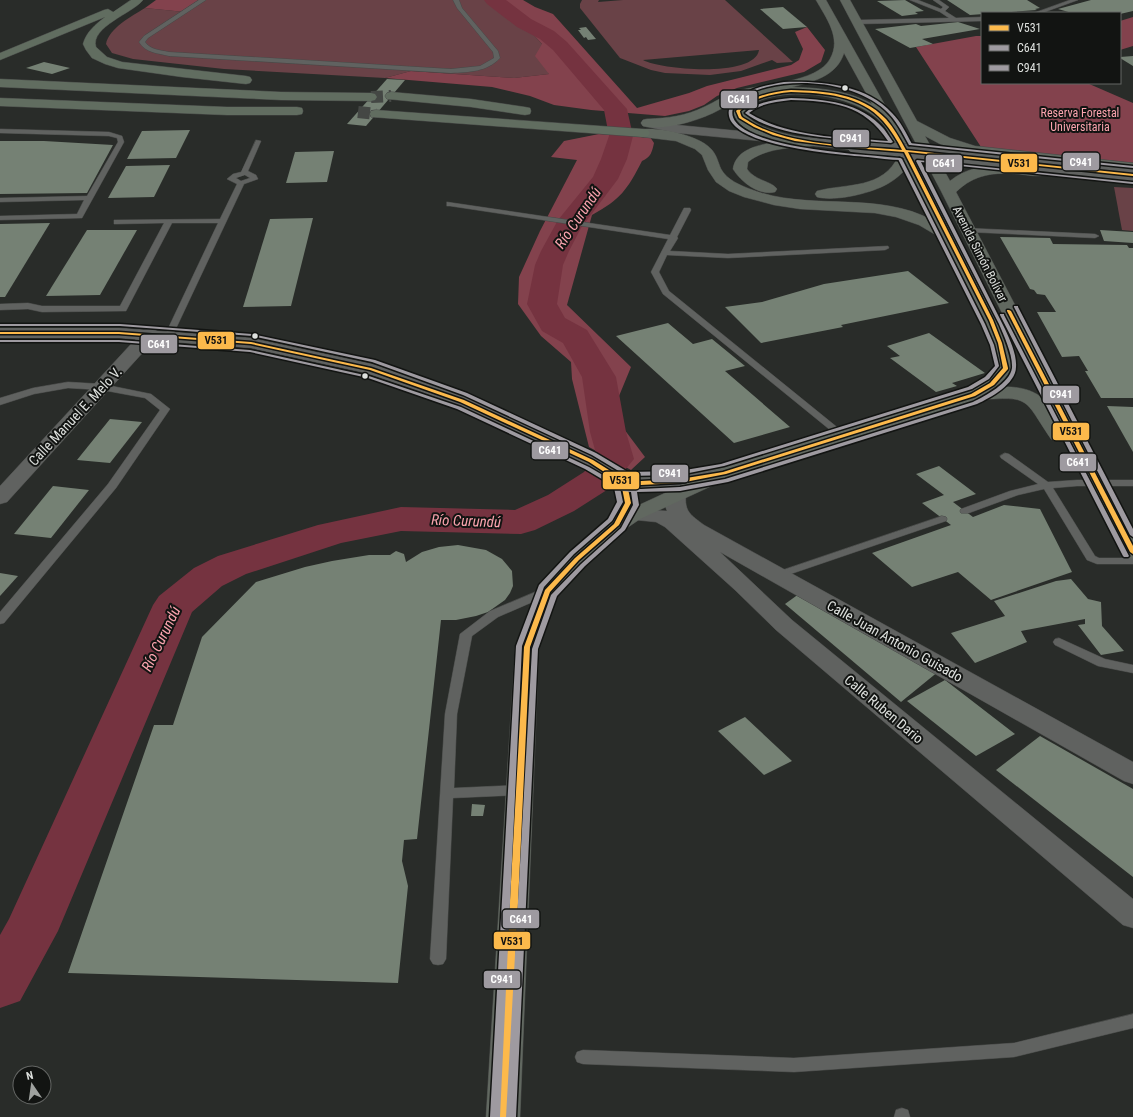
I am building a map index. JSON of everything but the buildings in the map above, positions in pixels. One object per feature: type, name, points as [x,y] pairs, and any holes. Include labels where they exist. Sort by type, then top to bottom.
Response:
[{"type":"highway","points":[[0,48],[76,18],[114,0]]},
{"type":"highway","points":[[0,57],[77,26],[134,0]]},
{"type":"highway","points":[[138,0],[108,21],[91,36],[89,44],[96,55],[109,62],[132,66],[259,82]]},
{"type":"highway","points":[[0,83],[281,96],[373,95],[282,84]]},
{"type":"highway","points":[[0,89],[307,110],[227,111],[0,102]]},
{"type":"highway","points":[[391,96],[471,103],[579,123]]},
{"type":"highway","points":[[376,114],[579,123],[643,128]]},
{"type":"main road","name":"Avenida Simón Bolívar","points":[[821,0],[840,32],[906,155],[998,335],[1006,368],[999,378],[988,388],[974,395]]},
{"type":"main road","name":"Avenida Simón Bolívar","points":[[845,0],[948,191],[1133,552]]},
{"type":"main road","points":[[643,128],[694,117],[739,95],[817,75],[829,68],[836,59],[841,44],[840,32]]},
{"type":"main road","points":[[794,140],[751,126],[741,119],[739,115],[739,108],[751,99],[771,94],[792,91],[820,92],[858,101],[872,109],[888,122]]},
{"type":"main road","points":[[911,123],[945,141],[974,150],[1133,167]]},
{"type":"main road","points":[[643,128],[678,138],[698,146],[707,153],[718,174],[724,181],[752,194],[787,202],[864,207],[894,212],[928,223],[948,236]]},
{"type":"main road","points":[[811,142],[775,147],[750,154],[741,161],[740,164],[742,173],[757,184],[785,192],[832,194],[867,186],[885,180],[903,166],[906,155]]},
{"type":"main road","points":[[948,191],[967,176],[998,170],[1029,171],[1133,182]]},
{"type":"main road","points":[[504,1117],[527,647],[547,591],[576,559],[625,520],[676,494],[724,473],[974,395],[1014,392],[1028,396],[1039,405],[1067,450],[1095,479]]},
{"type":"street","points":[[643,128],[677,129],[794,140],[1133,175]]},
{"type":"street","points":[[0,333],[150,334],[251,343],[371,369],[462,401],[591,461],[622,480],[641,483],[680,481],[724,473]]},
{"type":"street","name":"Calle Manuel E. Melo V.","points":[[0,498],[150,334]]},
{"type":"street","points":[[622,480],[628,503],[625,520]]},
{"type":"street","name":"Calle Juan Antonio Guisado","points":[[676,494],[674,504],[678,514],[696,530],[1133,774]]},
{"type":"street","name":"Calle Ruben Dario","points":[[625,520],[660,516],[673,522],[743,585],[784,625],[1133,916]]},
{"type":"street","points":[[743,585],[743,580],[746,575],[759,570],[772,572]]},
{"type":"lane","points":[[203,0],[146,37],[142,42],[144,46],[154,51],[177,54],[451,71],[485,67],[493,63],[498,58],[496,52],[460,8],[456,0]]},
{"type":"lane","points":[[913,0],[942,11],[953,19],[981,25]]},
{"type":"lane","points":[[936,0],[946,7],[942,11]]},
{"type":"lane","points":[[1040,12],[1075,0]]},
{"type":"lane","points":[[858,22],[981,19]]},
{"type":"lane","points":[[0,131],[109,134],[120,136],[121,142],[79,216],[0,218]]},
{"type":"lane","points":[[244,173],[258,141]]},
{"type":"lane","points":[[244,173],[253,174],[255,177],[249,181],[241,183],[232,180],[231,178],[235,175],[244,173]]},
{"type":"lane","points":[[168,336],[241,183]]},
{"type":"lane","points":[[0,200],[90,198]]},
{"type":"lane","points":[[450,204],[531,215],[674,238]]},
{"type":"lane","points":[[687,210],[674,238],[655,272],[666,292],[843,436]]},
{"type":"lane","points":[[0,307],[28,306],[42,309],[123,308],[168,221]]},
{"type":"lane","points":[[117,222],[223,221]]},
{"type":"lane","points":[[968,230],[1095,236]]},
{"type":"lane","points":[[666,253],[728,256],[885,248]]},
{"type":"lane","points":[[0,402],[33,390],[68,385],[102,387],[148,396],[165,409],[112,486],[0,620]]},
{"type":"lane","points":[[1005,456],[1047,486],[1091,558],[1097,561],[1133,561]]},
{"type":"lane","points":[[965,511],[1028,489],[1095,479],[1133,483]]},
{"type":"lane","points":[[772,572],[815,562],[942,519]]},
{"type":"lane","points":[[438,959],[451,714],[466,634],[494,614],[547,591]]},
{"type":"lane","points":[[1059,642],[1102,662],[1133,669]]},
{"type":"lane","points":[[447,793],[520,790]]},
{"type":"lane","points":[[583,1058],[794,1065],[1014,1050],[1133,1021]]},
{"type":"shaded area","points":[[203,0],[487,0],[505,17],[530,31],[542,44],[549,74],[514,78],[411,71],[385,78],[224,69],[133,59],[112,53],[106,44],[108,38],[116,28],[145,8],[185,12]]},
{"type":"shaded area","points":[[582,0],[599,0],[598,2],[623,0],[725,0],[793,62],[777,63],[772,60],[741,71],[710,75],[665,73],[651,70],[620,58],[580,8]],"holes":[[[759,50],[754,59],[742,65],[706,69],[668,67],[643,60]]]},
{"type":"shaded area","points":[[1114,187],[1133,188],[1133,231],[1122,230]]},
{"type":"green space","points":[[156,0],[203,0],[185,12],[145,8]]},
{"type":"green space","points":[[487,0],[523,0],[535,7],[553,14],[637,108],[689,93],[707,86],[791,65],[799,60],[803,49],[795,32],[807,27],[825,50],[821,62],[804,72],[737,88],[717,96],[704,105],[689,111],[665,116],[591,110],[554,105],[530,96],[492,87],[385,78],[411,71],[514,78],[549,74],[535,56],[542,44],[530,31],[505,17]]},
{"type":"green space","points":[[1133,17],[1133,46],[1121,50],[1121,21]]},
{"type":"green space","name":"Reserva Forestal Universitaria","points":[[981,36],[981,84],[1089,84],[1133,103],[1133,163],[981,147],[916,47]]},
{"type":"green space","points":[[599,134],[650,137],[654,143],[651,154],[642,161],[627,187],[617,199],[592,215],[567,305],[631,367],[612,413],[645,457],[631,470],[589,447],[572,379],[571,362],[541,336],[518,304],[519,277],[540,231],[577,160],[551,157],[564,141]]},
{"type":"waterway","name":"Río Curundú","points":[[0,984],[31,931],[174,605],[208,577],[232,565],[332,533],[401,519],[521,522],[561,503],[597,480],[616,459],[608,432],[599,377],[576,337],[553,324],[542,304],[549,265],[555,251],[568,226],[605,179],[614,159],[621,136],[615,109],[560,46],[547,35],[524,23],[494,0]]},
{"type":"tunnel","points":[[371,97],[391,96]]},
{"type":"tunnel","points":[[358,112],[376,114]]},
{"type":"transit line","name":"C641","points":[[900,159],[812,150],[787,146],[765,140],[747,132],[734,123],[731,116],[731,108],[740,98],[752,91],[767,86],[784,83],[817,83],[832,85],[859,93],[881,105],[898,123],[910,144]]},
{"type":"transit line","name":"V531","points":[[791,91],[828,93],[844,96],[859,102],[872,109],[884,120],[895,133],[905,151],[842,146],[795,139],[774,134],[755,127],[740,117],[738,111],[749,102],[770,94],[791,91]]},
{"type":"transit line","name":"C941","points":[[791,99],[806,99],[835,103],[861,112],[883,130],[891,142],[796,132],[760,121],[747,113],[751,109],[762,104],[791,99]]},
{"type":"transit line","name":"C941","points":[[910,144],[1133,167]]},
{"type":"transit line","name":"V531","points":[[0,333],[119,333],[251,343],[371,369],[462,401],[591,461],[624,482],[641,483],[680,481],[724,473],[973,395],[992,384],[1006,368],[1000,343],[991,320],[905,151]]},
{"type":"transit line","name":"V531","points":[[905,151],[1133,175]]},
{"type":"transit line","name":"C941","points":[[0,325],[120,325],[252,335],[373,361],[465,394],[594,454],[627,474],[679,473],[722,465],[970,388],[987,378],[997,366],[992,345],[983,324],[900,159]]},
{"type":"transit line","name":"C641","points":[[0,341],[119,341],[250,351],[369,377],[459,408],[587,468],[624,490],[641,491],[680,489],[726,481],[975,403],[992,393],[1009,379],[1014,369],[1014,364],[1010,346],[1003,329],[918,161],[1132,183]]},
{"type":"transit line","name":"C941","points":[[1016,307],[1133,535]]},
{"type":"transit line","name":"V531","points":[[1009,311],[1133,552]]},
{"type":"transit line","name":"C641","points":[[1002,315],[1126,556]]},
{"type":"transit line","name":"V531","points":[[503,1117],[527,647],[547,591],[577,559],[616,525],[628,503],[624,482],[596,464]]},
{"type":"transit line","name":"C641","points":[[511,1117],[535,649],[554,595],[583,565],[623,529],[636,505],[632,481]]},
{"type":"transit line","name":"C941","points":[[495,1117],[519,646],[541,586],[572,553],[610,520],[620,502],[616,483]]}]
